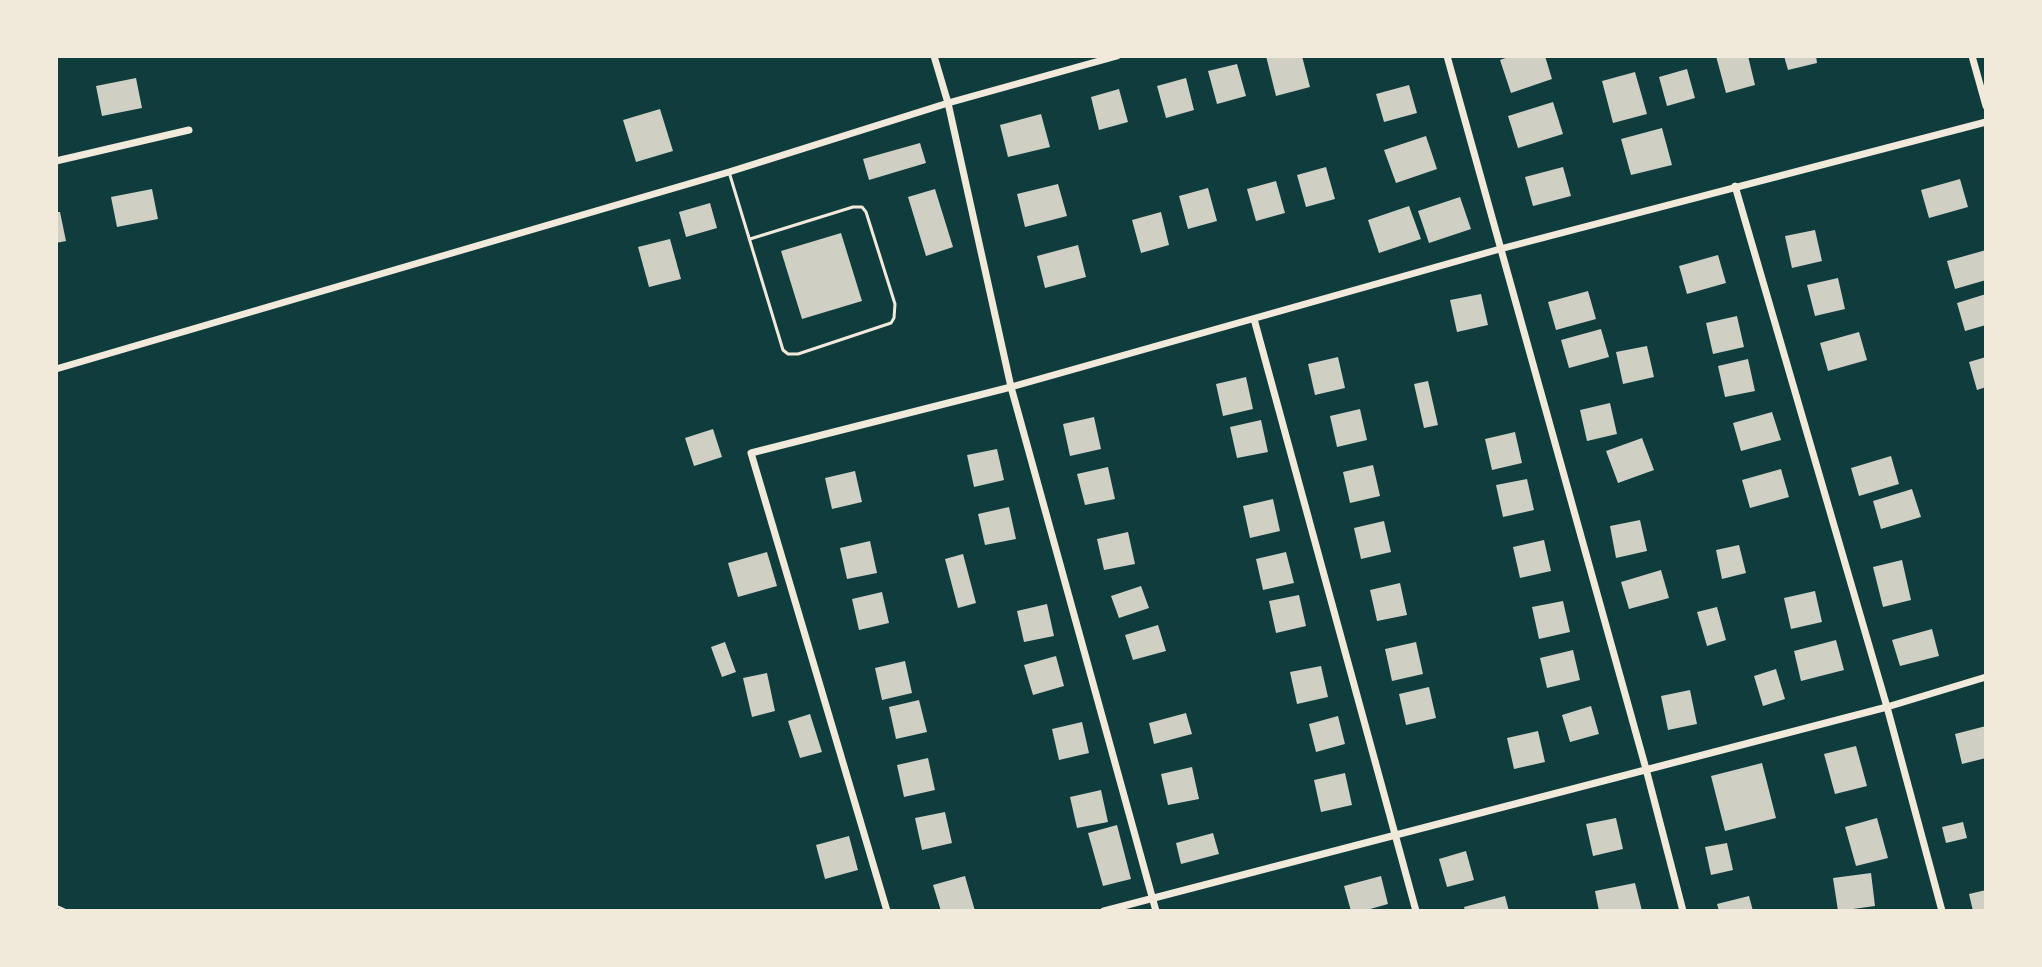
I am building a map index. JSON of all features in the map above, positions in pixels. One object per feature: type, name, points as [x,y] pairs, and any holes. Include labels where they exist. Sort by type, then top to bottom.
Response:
[{"type":"street","points":[[934,56],[948,103],[1011,387],[1156,911]]},
{"type":"street","points":[[56,369],[729,172],[948,103],[1117,56]]},
{"type":"street","points":[[1447,56],[1683,911]]},
{"type":"street","points":[[1972,56],[1986,106]]},
{"type":"street","points":[[887,911],[751,453],[1011,387],[1500,249],[1986,122]]},
{"type":"street","points":[[56,161],[189,130]]},
{"type":"street","points":[[1735,186],[1887,707],[1942,911]]},
{"type":"street","points":[[1254,319],[1416,911]]},
{"type":"street","points":[[1104,911],[1887,707],[1986,677]]},
{"type":"lane","points":[[729,172],[783,350],[788,354],[798,354],[891,323],[894,318],[895,304],[862,207],[853,207],[750,239]]},
{"type":"lane","points":[[56,906],[67,911]]},
{"type":"building","points":[[1266,56],[1302,56],[1310,87],[1276,96]]},
{"type":"building","points":[[1511,56],[1545,56],[1552,79],[1511,93],[1500,60]]},
{"type":"building","points":[[1716,56],[1748,56],[1755,85],[1726,93]]},
{"type":"building","points":[[1784,56],[1816,56],[1817,63],[1788,70]]},
{"type":"building","points":[[1237,64],[1246,96],[1217,104],[1208,71]]},
{"type":"building","points":[[1687,69],[1695,98],[1667,106],[1659,77]]},
{"type":"building","points":[[1635,72],[1647,114],[1613,123],[1602,81]]},
{"type":"building","points":[[136,78],[142,108],[102,116],[96,86]]},
{"type":"building","points":[[1186,78],[1194,110],[1166,118],[1157,86]]},
{"type":"building","points":[[1409,85],[1417,113],[1384,122],[1376,94]]},
{"type":"building","points":[[1119,89],[1128,122],[1099,130],[1091,97]]},
{"type":"building","points":[[1553,102],[1563,134],[1518,148],[1508,116]]},
{"type":"building","points":[[660,109],[673,151],[636,162],[623,120]]},
{"type":"building","points":[[1041,114],[1050,147],[1008,157],[1000,125]]},
{"type":"building","points":[[1662,128],[1672,165],[1631,175],[1621,139]]},
{"type":"building","points":[[1426,136],[1437,169],[1396,183],[1384,150]]},
{"type":"building","points":[[920,143],[926,163],[869,180],[863,159]]},
{"type":"building","points":[[1326,167],[1335,199],[1306,207],[1297,175]]},
{"type":"building","points":[[1563,167],[1571,196],[1533,206],[1525,177]]},
{"type":"building","points":[[1960,179],[1968,207],[1929,218],[1921,190]]},
{"type":"building","points":[[1276,181],[1285,213],[1256,221],[1247,189]]},
{"type":"building","points":[[1058,184],[1067,216],[1025,227],[1017,194]]},
{"type":"building","points":[[1208,188],[1217,221],[1188,229],[1179,196]]},
{"type":"building","points":[[152,189],[158,219],[117,227],[111,197]]},
{"type":"building","points":[[935,189],[953,247],[926,256],[908,197]]},
{"type":"building","points":[[1460,197],[1471,229],[1429,243],[1418,211]]},
{"type":"building","points":[[710,203],[717,228],[686,237],[679,212]]},
{"type":"building","points":[[1409,206],[1421,239],[1379,253],[1368,220]]},
{"type":"building","points":[[56,212],[60,212],[66,241],[56,243]]},
{"type":"building","points":[[1161,212],[1169,245],[1141,253],[1132,220]]},
{"type":"building","points":[[1815,230],[1822,261],[1792,268],[1785,236]]},
{"type":"building","points":[[841,233],[862,301],[802,319],[781,251]]},
{"type":"building","points":[[670,239],[681,279],[649,287],[638,247]]},
{"type":"building","points":[[1078,245],[1086,277],[1045,288],[1037,256]]},
{"type":"building","points":[[1986,250],[1986,280],[1955,289],[1947,261]]},
{"type":"building","points":[[1718,255],[1726,283],[1687,294],[1679,266]]},
{"type":"building","points":[[1838,278],[1845,309],[1815,316],[1807,285]]},
{"type":"building","points":[[1588,291],[1596,319],[1556,330],[1548,302]]},
{"type":"building","points":[[1481,294],[1488,325],[1457,332],[1450,300]]},
{"type":"building","points":[[1986,294],[1986,325],[1965,331],[1957,303]]},
{"type":"building","points":[[1737,316],[1744,347],[1713,354],[1706,323]]},
{"type":"building","points":[[1601,329],[1609,357],[1569,368],[1561,340]]},
{"type":"building","points":[[1859,332],[1867,360],[1828,371],[1820,343]]},
{"type":"building","points":[[1647,346],[1654,377],[1623,384],[1616,352]]},
{"type":"building","points":[[1338,357],[1345,388],[1315,395],[1308,364]]},
{"type":"building","points":[[1986,357],[1986,387],[1977,390],[1969,362]]},
{"type":"building","points":[[1748,359],[1755,391],[1725,397],[1718,366]]},
{"type":"building","points":[[1246,377],[1253,409],[1223,416],[1216,384]]},
{"type":"building","points":[[1428,381],[1438,425],[1424,428],[1414,384]]},
{"type":"building","points":[[1610,403],[1617,434],[1587,441],[1580,410]]},
{"type":"building","points":[[1360,409],[1367,440],[1337,447],[1330,416]]},
{"type":"building","points":[[1772,412],[1781,440],[1741,451],[1733,423]]},
{"type":"building","points":[[1094,417],[1101,449],[1070,456],[1063,424]]},
{"type":"building","points":[[1261,420],[1268,452],[1237,458],[1230,427]]},
{"type":"building","points":[[713,429],[722,457],[694,466],[685,438]]},
{"type":"building","points":[[1515,432],[1522,463],[1492,470],[1485,439]]},
{"type":"building","points":[[1642,438],[1654,470],[1618,483],[1606,451]]},
{"type":"building","points":[[997,449],[1004,480],[974,487],[967,455]]},
{"type":"building","points":[[1891,456],[1899,484],[1859,496],[1851,468]]},
{"type":"building","points":[[1373,465],[1380,496],[1350,503],[1343,472]]},
{"type":"building","points":[[1108,467],[1115,499],[1085,505],[1077,474]]},
{"type":"building","points":[[1781,469],[1789,497],[1750,508],[1742,480]]},
{"type":"building","points":[[855,471],[862,502],[832,509],[825,478]]},
{"type":"building","points":[[1527,479],[1534,510],[1503,517],[1496,485]]},
{"type":"building","points":[[1912,489],[1921,517],[1881,529],[1873,501]]},
{"type":"building","points":[[1273,499],[1280,531],[1250,538],[1243,506]]},
{"type":"building","points":[[1009,507],[1016,539],[985,545],[978,514]]},
{"type":"building","points":[[1640,520],[1647,551],[1616,558],[1610,526]]},
{"type":"building","points":[[1384,521],[1391,552],[1361,559],[1354,528]]},
{"type":"building","points":[[1128,532],[1135,564],[1104,570],[1097,539]]},
{"type":"building","points":[[1544,540],[1551,571],[1520,578],[1513,547]]},
{"type":"building","points":[[870,541],[877,573],[847,579],[840,548]]},
{"type":"building","points":[[1739,545],[1746,573],[1722,579],[1716,550]]},
{"type":"building","points":[[767,552],[777,586],[738,597],[728,563]]},
{"type":"building","points":[[1286,552],[1294,583],[1263,590],[1256,559]]},
{"type":"building","points":[[963,554],[976,603],[958,608],[945,559]]},
{"type":"building","points":[[1902,560],[1911,600],[1883,607],[1873,567]]},
{"type":"building","points":[[1661,570],[1669,598],[1629,609],[1621,582]]},
{"type":"building","points":[[1400,583],[1407,615],[1377,621],[1370,590]]},
{"type":"building","points":[[1141,586],[1149,608],[1119,618],[1111,596]]},
{"type":"building","points":[[1815,591],[1822,622],[1791,629],[1784,598]]},
{"type":"building","points":[[882,592],[889,623],[859,630],[852,599]]},
{"type":"building","points":[[1299,595],[1306,626],[1276,633],[1269,601]]},
{"type":"building","points":[[1563,601],[1570,632],[1539,639],[1532,607]]},
{"type":"building","points":[[1047,604],[1054,636],[1024,642],[1017,611]]},
{"type":"building","points":[[1717,607],[1726,640],[1707,646],[1697,612]]},
{"type":"building","points":[[1158,625],[1166,651],[1133,660],[1125,635]]},
{"type":"building","points":[[1932,629],[1939,656],[1900,666],[1892,640]]},
{"type":"building","points":[[1836,640],[1844,670],[1801,681],[1794,651]]},
{"type":"building","points":[[725,642],[736,672],[722,677],[711,647]]},
{"type":"building","points":[[1416,642],[1423,674],[1392,681],[1385,649]]},
{"type":"building","points":[[1573,650],[1580,680],[1547,688],[1540,658]]},
{"type":"building","points":[[1056,656],[1064,686],[1033,695],[1024,665]]},
{"type":"building","points":[[905,661],[912,693],[882,700],[875,668]]},
{"type":"building","points":[[1321,666],[1328,697],[1297,704],[1290,672]]},
{"type":"building","points":[[1776,669],[1785,699],[1763,706],[1754,676]]},
{"type":"building","points":[[767,673],[775,711],[752,717],[743,678]]},
{"type":"building","points":[[1429,687],[1436,718],[1406,725],[1399,694]]},
{"type":"building","points":[[1690,690],[1697,724],[1668,730],[1661,696]]},
{"type":"building","points":[[919,700],[927,732],[896,739],[889,707]]},
{"type":"building","points":[[1591,706],[1599,734],[1570,742],[1562,715]]},
{"type":"building","points":[[1186,713],[1192,734],[1154,744],[1149,723]]},
{"type":"building","points":[[810,714],[822,752],[800,758],[788,721]]},
{"type":"building","points":[[1338,716],[1345,744],[1316,752],[1309,724]]},
{"type":"building","points":[[1082,722],[1089,753],[1059,760],[1052,729]]},
{"type":"building","points":[[1986,726],[1986,758],[1962,764],[1955,734]]},
{"type":"building","points":[[1538,731],[1545,762],[1514,769],[1507,738]]},
{"type":"building","points":[[1856,746],[1867,786],[1835,794],[1824,754]]},
{"type":"building","points":[[928,758],[935,790],[904,797],[897,765]]},
{"type":"building","points":[[1762,763],[1776,818],[1725,831],[1711,776]]},
{"type":"building","points":[[1192,767],[1199,799],[1168,805],[1161,774]]},
{"type":"building","points":[[1345,773],[1352,805],[1321,812],[1314,780]]},
{"type":"building","points":[[1101,790],[1108,822],[1077,828],[1070,797]]},
{"type":"building","points":[[945,812],[952,843],[922,850],[915,818]]},
{"type":"building","points":[[1616,818],[1623,849],[1593,856],[1586,824]]},
{"type":"building","points":[[1877,818],[1888,858],[1856,866],[1845,827]]},
{"type":"building","points":[[1963,822],[1967,838],[1946,843],[1942,827]]},
{"type":"building","points":[[1117,825],[1131,879],[1103,886],[1088,833]]},
{"type":"building","points":[[1213,833],[1219,854],[1181,864],[1176,843]]},
{"type":"building","points":[[849,836],[858,870],[825,879],[816,845]]},
{"type":"building","points":[[1727,843],[1733,870],[1711,875],[1705,847]]},
{"type":"building","points":[[1466,851],[1474,880],[1447,887],[1439,859]]},
{"type":"building","points":[[1871,873],[1875,906],[1838,911],[1833,878]]},
{"type":"building","points":[[965,876],[975,911],[941,911],[933,885]]},
{"type":"building","points":[[1381,876],[1388,904],[1351,911],[1344,886]]},
{"type":"building","points":[[1635,883],[1642,911],[1599,911],[1595,891]]},
{"type":"building","points":[[1986,890],[1986,911],[1973,911],[1969,894]]},
{"type":"building","points":[[1505,896],[1509,911],[1465,911],[1464,907]]},
{"type":"building","points":[[1749,896],[1753,911],[1719,911],[1717,904]]}]
